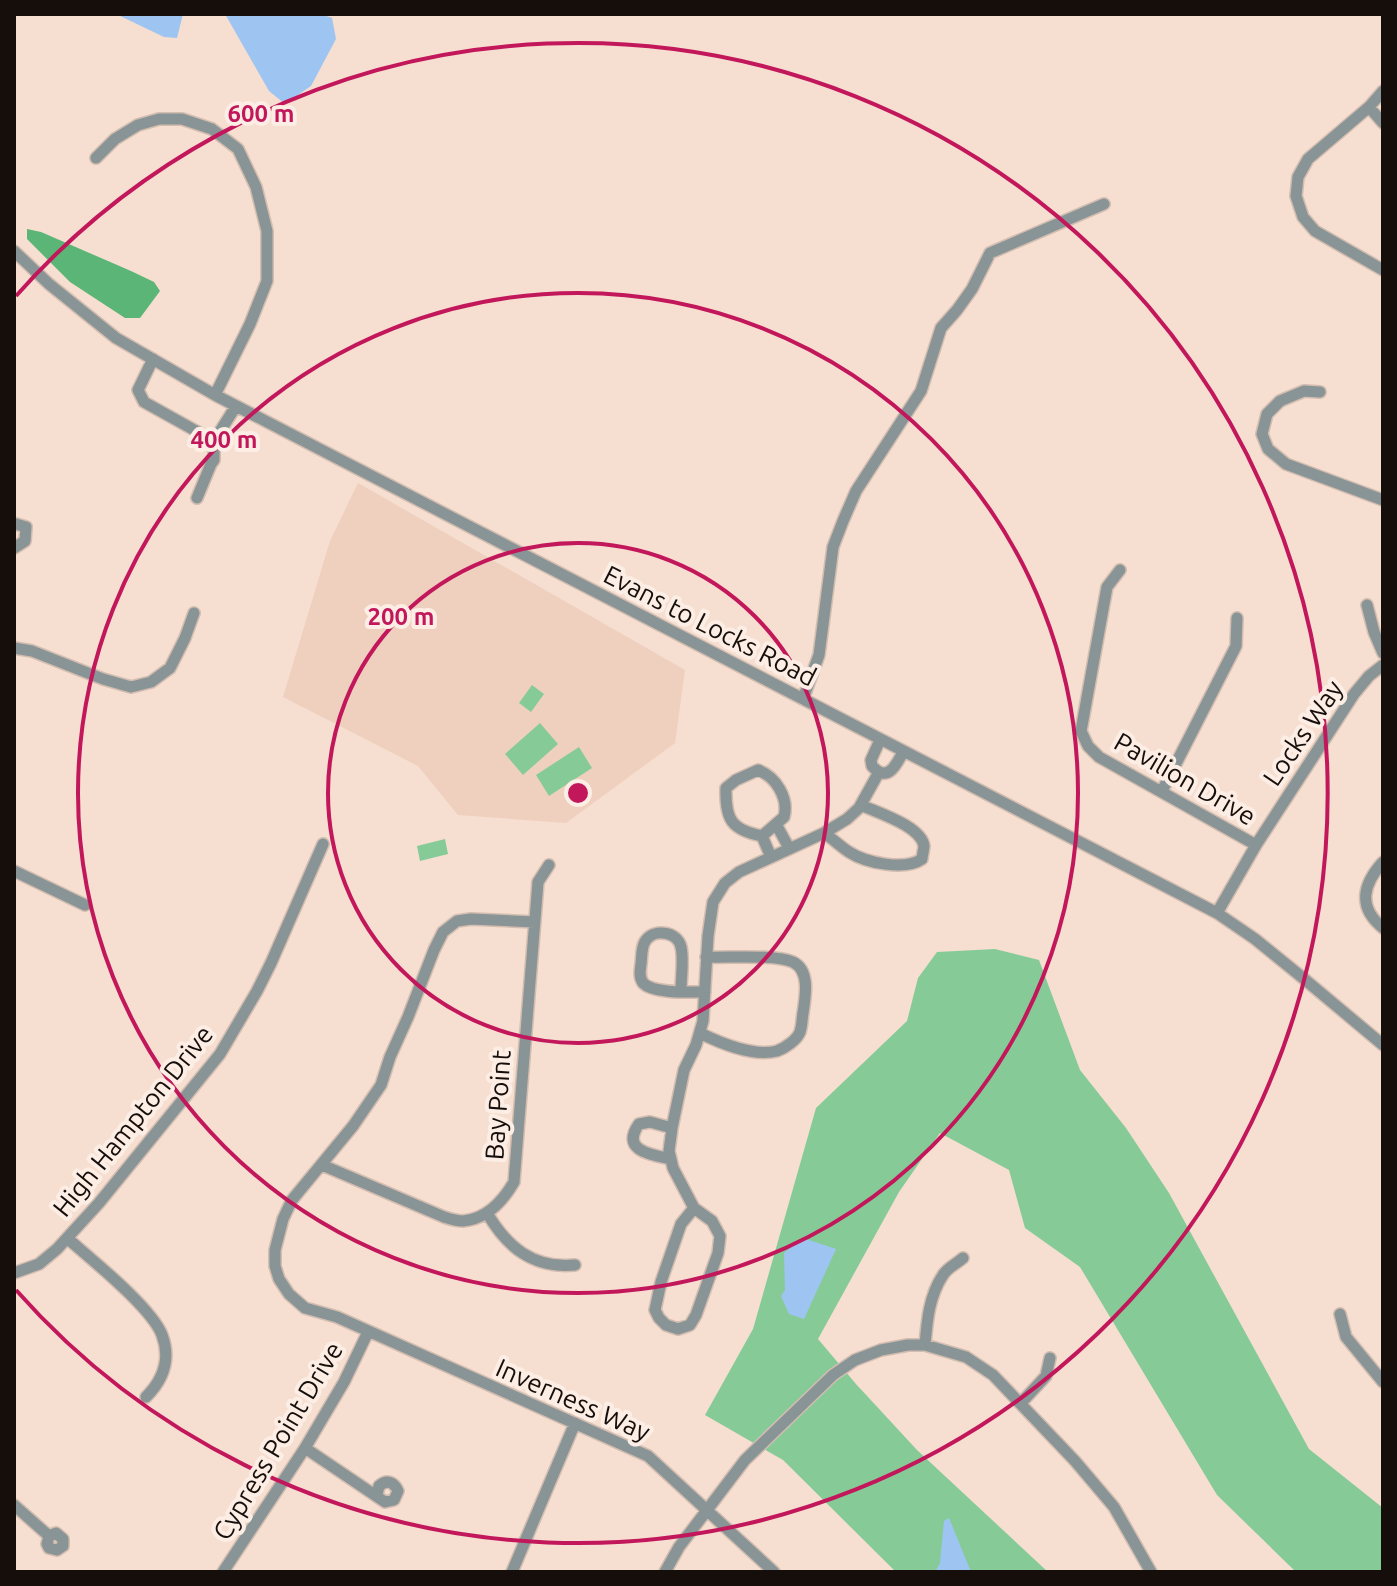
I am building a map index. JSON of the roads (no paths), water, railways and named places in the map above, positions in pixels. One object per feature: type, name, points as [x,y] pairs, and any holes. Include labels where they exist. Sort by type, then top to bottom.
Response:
[{"type":"street","points":[[1383,91],[1369,107],[1308,159],[1298,177],[1296,196],[1303,217],[1315,231],[1383,270]]},
{"type":"street","points":[[1369,107],[1383,123]]},
{"type":"street","points":[[96,158],[115,139],[138,125],[159,119],[182,119],[212,129],[238,149],[256,187],[267,231],[267,281],[215,395]]},
{"type":"street","points":[[803,699],[819,655],[833,547],[856,491],[921,391],[941,328],[972,289],[990,253],[1104,204]]},
{"type":"street","name":"Evans to Locks Road","points":[[14,251],[116,338],[215,395],[1217,913],[1279,958],[1383,1045]]},
{"type":"street","points":[[153,359],[138,390],[144,402],[214,441]]},
{"type":"street","points":[[1320,392],[1304,391],[1280,401],[1267,414],[1262,434],[1268,449],[1286,464],[1383,500]]},
{"type":"street","points":[[197,498],[214,460],[214,441],[236,406]]},
{"type":"street","points":[[14,525],[26,527],[25,541],[14,548]]},
{"type":"street","name":"Pavilion Drive","points":[[1120,570],[1107,587],[1081,731],[1088,746],[1099,757],[1256,845]]},
{"type":"street","points":[[1367,605],[1383,653]]},
{"type":"street","points":[[14,648],[32,651],[131,687],[151,682],[170,668],[194,613]]},
{"type":"street","points":[[1162,791],[1236,646],[1237,618]]},
{"type":"street","name":"Locks Way","points":[[1217,913],[1256,845],[1354,694],[1383,665]]},
{"type":"street","points":[[880,740],[871,760],[872,766],[879,772],[890,771],[903,752]]},
{"type":"street","points":[[758,770],[766,773],[780,790],[785,803],[784,817],[762,836],[736,827],[726,800],[726,788],[758,770]]},
{"type":"street","points":[[694,1208],[681,1224],[655,1310],[666,1325],[678,1329],[690,1325],[696,1315],[718,1253],[720,1236],[712,1221],[694,1208],[673,1168],[669,1151],[684,1070],[703,1021],[713,902],[725,883],[739,872],[824,833],[847,819],[861,805],[879,772]]},
{"type":"street","points":[[824,833],[851,853],[870,860],[900,866],[914,865],[922,859],[925,847],[914,830],[861,805]]},
{"type":"street","points":[[776,824],[789,848]]},
{"type":"street","points":[[762,836],[771,857]]},
{"type":"street","name":"High Hampton Drive","points":[[14,1273],[39,1264],[67,1238],[220,1054],[271,963],[323,844]]},
{"type":"street","points":[[1383,862],[1367,885],[1366,899],[1368,909],[1383,928]]},
{"type":"street","name":"Bay Point","points":[[487,1213],[506,1196],[514,1182],[538,882],[549,865]]},
{"type":"street","points":[[14,871],[85,905]]},
{"type":"street","name":"Inverness Way","points":[[535,922],[471,919],[457,921],[443,932],[381,1085],[353,1126],[292,1200],[283,1219],[275,1250],[279,1279],[289,1294],[305,1308],[337,1317],[648,1456],[774,1572]]},
{"type":"street","points":[[681,991],[682,948],[678,939],[671,934],[658,933],[649,937],[644,943],[640,976],[644,983],[655,990],[705,992]]},
{"type":"street","points":[[700,1033],[722,1044],[758,1052],[777,1051],[796,1039],[800,1032],[805,997],[805,981],[795,963],[774,959],[706,957]]},
{"type":"street","points":[[671,1159],[639,1150],[633,1136],[639,1124],[650,1122],[672,1128]]},
{"type":"street","points":[[322,1165],[444,1217],[462,1221],[487,1213],[499,1233],[515,1248],[557,1266],[575,1265]]},
{"type":"street","points":[[67,1238],[139,1304],[162,1333],[165,1363],[161,1379],[146,1397]]},
{"type":"street","points":[[925,1345],[933,1296],[944,1273],[963,1258]]},
{"type":"street","points":[[1340,1314],[1346,1337],[1383,1382]]},
{"type":"street","name":"Cypress Point Drive","points":[[223,1572],[305,1448],[344,1382],[368,1332]]},
{"type":"street","points":[[665,1572],[679,1547],[745,1460],[833,1375],[855,1360],[881,1350],[925,1345],[966,1357],[982,1366],[1021,1403],[1114,1507],[1151,1572]]},
{"type":"street","points":[[1021,1403],[1046,1376],[1050,1358]]},
{"type":"street","points":[[512,1572],[575,1423]]},
{"type":"street","points":[[305,1448],[377,1495]]},
{"type":"street","points":[[14,1505],[49,1536]]},
{"type":"water","points":[[116,14],[183,14],[177,38],[164,37]]},
{"type":"water","points":[[225,14],[321,14],[332,18],[336,39],[311,86],[285,104],[269,91]]},
{"type":"water","points":[[803,1238],[836,1249],[804,1319],[789,1314],[781,1296],[785,1290],[784,1253]]},
{"type":"water","points":[[949,1518],[971,1572],[935,1572],[940,1563],[944,1521]]}]
